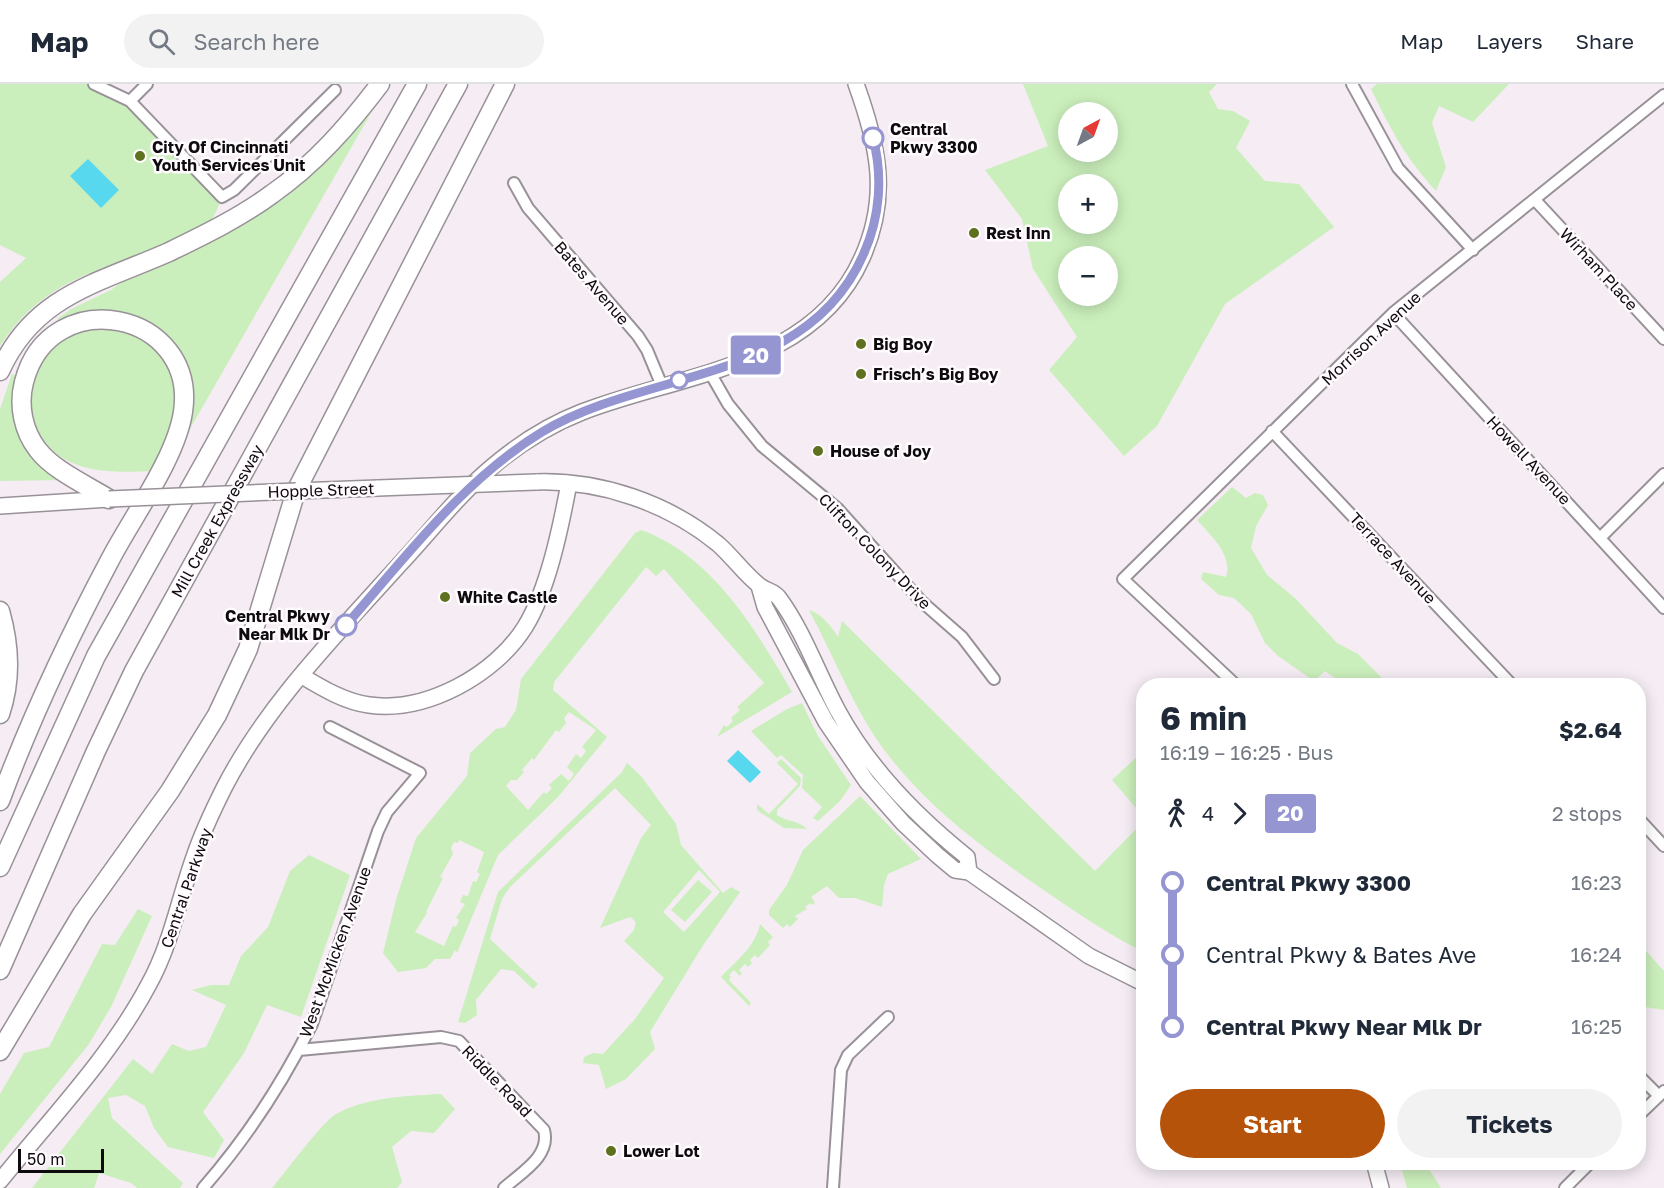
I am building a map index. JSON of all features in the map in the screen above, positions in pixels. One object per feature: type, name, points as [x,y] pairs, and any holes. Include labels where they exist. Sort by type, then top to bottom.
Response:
[{"type":"highway","points":[[0,371],[22,333],[62,298],[81,287],[169,252],[225,224],[272,194],[308,166],[380,84]]},
{"type":"highway","points":[[0,867],[69,711],[115,621],[417,84]]},
{"type":"highway","name":"Mill Creek Expressway","points":[[0,970],[96,751],[134,671],[458,84]]},
{"type":"highway","points":[[0,1050],[57,952],[170,791],[234,682],[266,596],[296,491],[506,84]]},
{"type":"highway","points":[[0,801],[51,676],[112,556],[171,449],[183,413],[184,396],[177,366],[157,338],[128,322],[95,319],[66,327],[52,336],[28,369],[21,400],[23,418],[38,450],[50,463],[109,499]]},
{"type":"highway","points":[[0,612],[6,634],[9,675],[0,714]]},
{"type":"main road","name":"Central Parkway","points":[[0,1181],[116,1038],[149,985],[176,920],[192,860],[225,785],[261,728],[302,676],[491,467],[526,442],[569,418],[765,352],[802,332],[837,299],[860,264],[874,225],[879,177],[874,141],[856,84]]},
{"type":"main road","name":"Hopple Street","points":[[0,506],[109,499],[536,482],[569,483],[607,489],[671,513],[715,542],[759,586],[777,594],[793,619],[837,709],[879,771],[923,819],[967,857],[969,872],[1081,950],[1136,979]]},
{"type":"main road","points":[[302,676],[349,700],[369,705],[393,705],[440,694],[475,676],[507,650],[531,614],[562,522],[569,483]]},
{"type":"main road","points":[[1376,1170],[1382,1188]]},
{"type":"street","points":[[94,84],[130,101],[222,197],[234,190],[335,90]]},
{"type":"street","points":[[130,101],[147,84]]},
{"type":"street","points":[[1352,84],[1393,162],[1473,250]]},
{"type":"street","name":"Morrison Avenue","points":[[1228,678],[1123,579],[1393,313],[1664,95]]},
{"type":"street","name":"Bates Avenue","points":[[514,183],[528,208],[638,336],[647,350],[662,386]]},
{"type":"street","name":"Wirham Place","points":[[1535,200],[1664,339]]},
{"type":"street","name":"Howell Avenue","points":[[1393,313],[1664,608]]},
{"type":"street","name":"Clifton Colony Drive","points":[[709,371],[728,404],[762,446],[838,509],[921,601],[962,637],[994,680]]},
{"type":"street","name":"Terrace Avenue","points":[[1272,431],[1505,678]]},
{"type":"street","points":[[1600,538],[1664,474]]},
{"type":"street","name":"West McMicken Avenue","points":[[203,1188],[245,1136],[299,1050],[312,1024],[378,831],[387,812],[420,773],[330,727]]},
{"type":"street","points":[[1646,827],[1664,846]]},
{"type":"street","points":[[833,1188],[841,1070],[848,1055],[888,1017]]},
{"type":"street","name":"Riddle Road","points":[[299,1050],[441,1036],[459,1041],[544,1130],[547,1142],[542,1153],[504,1188]]},
{"type":"street","points":[[1646,1081],[1661,1093],[1646,1108]]},
{"type":"street","points":[[1565,1188],[1583,1170]]},
{"type":"green space","points":[[0,84],[94,84],[130,101],[222,197],[212,219],[201,229],[94,271],[53,292],[34,306],[16,324],[0,346],[0,282],[26,258],[0,245]]},
{"type":"green space","points":[[1023,84],[1217,84],[1209,92],[1218,109],[1233,111],[1250,121],[1236,148],[1265,181],[1299,184],[1334,227],[1225,304],[1157,426],[1124,456],[1049,370],[1077,337],[1033,269],[1022,219],[985,170],[1048,146]]},
{"type":"green space","points":[[1377,84],[1509,84],[1473,122],[1439,106],[1432,123],[1446,167],[1436,191],[1407,155],[1392,130],[1371,89]]},
{"type":"green space","points":[[383,92],[179,448],[188,370],[144,328],[118,313],[104,310],[89,311],[63,321],[57,319],[71,309],[111,290],[132,274],[207,239]]},
{"type":"green space","points":[[117,326],[156,350],[165,361],[176,387],[175,419],[154,471],[99,470],[68,461],[52,450],[40,435],[33,417],[31,398],[33,379],[40,361],[51,346],[67,334],[79,330]]},
{"type":"green space","points":[[12,374],[18,376],[15,392],[63,480],[0,481],[0,409]]},
{"type":"green space","points":[[1232,487],[1246,498],[1255,493],[1263,495],[1268,505],[1256,526],[1251,548],[1267,575],[1295,598],[1337,643],[1358,654],[1382,678],[1335,678],[1325,671],[1317,678],[1310,678],[1278,656],[1265,643],[1251,614],[1234,598],[1219,595],[1201,579],[1203,572],[1226,577],[1227,569],[1224,554],[1197,520]]},
{"type":"green space","points":[[641,530],[666,542],[689,557],[710,576],[747,620],[792,692],[717,737],[724,725],[727,727],[733,721],[731,718],[740,710],[737,707],[764,683],[664,569],[656,576],[646,567],[554,682],[553,690],[607,737],[558,797],[498,855],[457,953],[455,950],[450,959],[435,959],[426,968],[398,972],[383,953],[396,900],[416,838],[467,776],[470,753],[496,729],[505,727],[516,710],[521,679],[635,533]],"holes":[[[569,712],[596,730],[582,747],[586,751],[581,758],[576,754],[567,767],[574,774],[569,781],[561,774],[549,785],[552,788],[546,794],[544,792],[528,810],[506,786],[511,780],[517,780],[524,772],[522,770],[532,758],[534,760],[556,730],[559,732],[566,723],[564,718]],[[459,840],[484,852],[477,872],[480,874],[476,882],[473,881],[468,896],[463,895],[460,902],[465,904],[456,918],[459,920],[456,927],[453,926],[444,946],[415,932],[427,913],[443,878],[440,877],[453,854],[451,848],[454,842],[458,843]]]},
{"type":"green space","points":[[809,610],[822,617],[838,637],[842,621],[1095,871],[1136,829],[1136,948],[1088,920],[1035,884],[991,853],[950,819],[893,762],[867,724]]},
{"type":"green space","points":[[802,703],[818,736],[851,785],[840,801],[818,821],[813,818],[822,807],[802,788],[803,775],[781,755],[777,758],[751,731],[787,709]]},
{"type":"green space","points":[[1136,758],[1136,808],[1112,780]]},
{"type":"green space","points":[[781,759],[801,778],[800,786],[777,810],[777,815],[807,829],[784,828],[757,810],[757,804],[769,814],[798,784],[777,763]]},
{"type":"green space","points":[[627,763],[641,776],[676,824],[681,845],[723,893],[731,887],[740,892],[702,947],[650,1032],[655,1049],[626,1079],[606,1089],[599,1065],[583,1063],[584,1057],[593,1053],[603,1054],[635,1019],[664,978],[624,941],[634,930],[636,922],[630,917],[600,928],[641,838],[651,825],[615,788],[510,887],[502,899],[490,939],[538,984],[533,989],[514,971],[501,969],[476,1000],[477,1015],[465,1023],[458,1022],[498,892],[622,772]],"holes":[[[699,870],[720,892],[684,932],[663,912]]]},
{"type":"green space","points":[[860,796],[921,859],[888,874],[884,885],[882,907],[855,898],[839,898],[827,886],[811,897],[815,902],[813,905],[810,903],[805,907],[807,909],[795,916],[798,919],[790,927],[787,924],[783,928],[769,915],[769,910],[787,885],[803,850]]},
{"type":"green space","points":[[309,855],[350,875],[301,1017],[267,1005],[244,1053],[203,1112],[224,1140],[214,1158],[168,1147],[154,1128],[145,1106],[126,1095],[108,1098],[112,1118],[183,1183],[180,1188],[137,1188],[131,1183],[99,1173],[94,1188],[32,1188],[133,1059],[152,1074],[172,1044],[189,1051],[206,1047],[226,1005],[192,990],[211,985],[229,985],[241,956],[268,927],[290,871]]},
{"type":"green space","points":[[698,880],[712,892],[685,922],[671,910]]},
{"type":"green space","points":[[138,909],[152,916],[111,1007],[89,1044],[0,1154],[0,1094],[24,1053],[49,1047],[102,944],[115,945]]},
{"type":"green space","points":[[760,924],[773,937],[768,942],[770,945],[758,958],[755,955],[750,960],[752,963],[748,967],[745,964],[739,970],[742,973],[740,976],[734,970],[729,975],[731,977],[729,980],[751,1003],[749,1006],[721,977],[750,946]]},
{"type":"green space","points":[[1646,951],[1664,971],[1664,1010],[1646,1007]]},
{"type":"green space","points":[[441,1094],[455,1109],[434,1133],[411,1131],[392,1147],[402,1182],[397,1188],[272,1188],[313,1137],[336,1114],[374,1101]]},
{"type":"green space","points":[[1402,1170],[1429,1170],[1441,1188],[1407,1188]]},
{"type":"water","points":[[88,159],[119,190],[101,208],[70,176]]},
{"type":"water","points":[[738,750],[761,772],[750,783],[727,761]]},
{"type":"bus line","name":"20","points":[[346,625],[491,467],[544,430],[581,412],[765,352],[802,332],[823,315],[858,268],[874,225],[879,177],[873,138]]},
{"type":"place","name":"Central Pkwy 3300","points":[[873,138]]},
{"type":"place","name":"City Of Cincinnati Youth Services Unit","points":[[140,156]]},
{"type":"place","name":"Rest Inn","points":[[974,233]]},
{"type":"place","name":"Big Boy","points":[[861,344]]},
{"type":"place","name":"Frisch’s Big Boy","points":[[861,374]]},
{"type":"place","name":"House of Joy","points":[[818,451]]},
{"type":"place","name":"White Castle","points":[[445,597]]},
{"type":"place","name":"Central Pkwy Near Mlk Dr","points":[[346,625]]},
{"type":"place","name":"Lower Lot","points":[[611,1151]]}]
